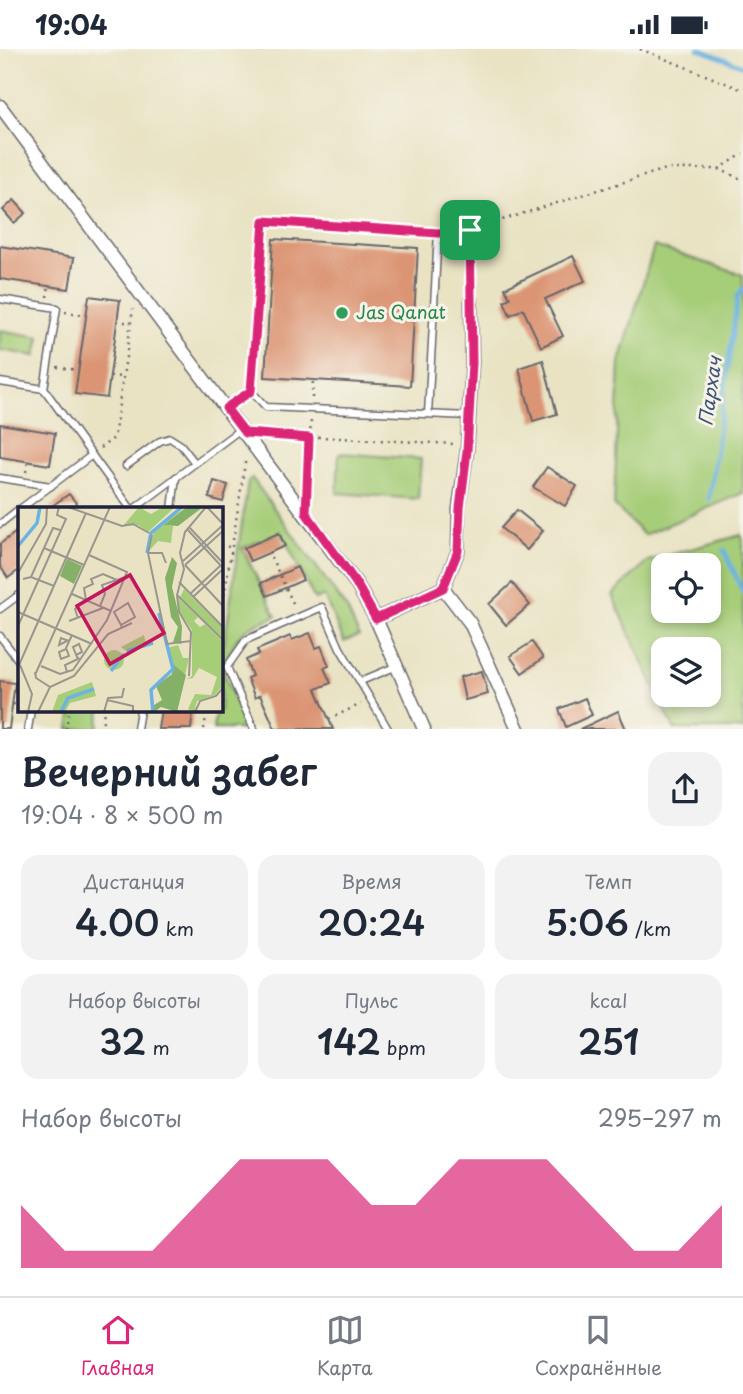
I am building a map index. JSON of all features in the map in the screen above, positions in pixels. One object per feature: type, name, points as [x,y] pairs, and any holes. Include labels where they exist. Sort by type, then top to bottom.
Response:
[{"type":"street","points":[[0,106],[356,583],[376,619],[424,729]]},
{"type":"street","points":[[376,619],[443,588],[458,551],[472,363],[471,301]]},
{"type":"street","points":[[443,588],[470,623],[517,729]]},
{"type":"lane","points":[[428,414],[438,233],[264,221],[251,391],[266,407],[469,416]]},
{"type":"lane","points":[[0,299],[57,308],[44,389]]},
{"type":"lane","points":[[0,382],[44,389],[131,507]]},
{"type":"lane","points":[[226,408],[251,391]]},
{"type":"lane","points":[[136,507],[195,463],[245,433]]},
{"type":"lane","points":[[126,466],[160,441],[170,438],[181,445],[195,463]]},
{"type":"lane","points":[[23,507],[92,455]]},
{"type":"lane","points":[[172,507],[176,477]]},
{"type":"lane","points":[[0,478],[51,486]]},
{"type":"lane","points":[[0,524],[18,510]]},
{"type":"lane","points":[[0,609],[18,596]]},
{"type":"lane","points":[[254,729],[226,667],[246,640],[322,607],[340,648],[388,729]]},
{"type":"lane","points":[[0,636],[18,659]]},
{"type":"lane","points":[[361,681],[397,666]]},
{"type":"lane","points":[[28,729],[31,711]]},
{"type":"lane","points":[[137,729],[140,711]]},
{"type":"path","points":[[640,49],[743,90]]},
{"type":"path","points":[[719,169],[743,154]]},
{"type":"path","points":[[438,233],[470,230],[666,169],[719,169],[743,180]]},
{"type":"path","points":[[470,230],[471,301]]},
{"type":"path","points":[[92,455],[114,438],[137,289]]},
{"type":"path","points":[[57,311],[86,315]]},
{"type":"path","points":[[117,321],[131,323]]},
{"type":"path","points":[[48,365],[78,370]]},
{"type":"path","points":[[110,376],[123,377]]},
{"type":"path","points":[[306,513],[313,380]]},
{"type":"path","points":[[222,602],[232,547],[245,433],[467,445]]},
{"type":"path","points":[[222,546],[232,547]]},
{"type":"path","points":[[271,557],[299,616]]},
{"type":"path","points":[[329,719],[362,704],[361,681]]},
{"type":"path","points":[[13,703],[18,705]]},
{"type":"path","points":[[66,729],[69,711]]},
{"type":"path","points":[[102,729],[104,711]]},
{"type":"path","points":[[193,711],[207,711],[204,729]]},
{"type":"green space","name":"Пархач","points":[[654,246],[743,275],[743,493],[644,535],[614,505],[620,362]]},
{"type":"green space","points":[[0,330],[40,337],[36,356],[0,350]]},
{"type":"green space","points":[[339,453],[421,459],[418,499],[337,493]]},
{"type":"green space","points":[[252,478],[347,609],[359,636],[344,642],[324,596],[315,600],[281,532],[242,548],[276,616],[241,634],[222,668],[248,482]]},
{"type":"green space","points":[[741,535],[743,729],[674,729],[664,707],[721,707],[721,637],[651,637],[651,679],[612,595],[651,560],[651,623],[721,623],[721,553],[677,553]]},
{"type":"green space","points":[[222,668],[246,729],[213,729],[216,711],[222,711]]},
{"type":"green space","points":[[72,711],[101,711],[98,729],[69,729]]},
{"type":"building","points":[[14,200],[26,213],[14,223],[3,210]]},
{"type":"building","name":"Jas Qanat","points":[[273,239],[418,248],[410,386],[265,377]]},
{"type":"building","points":[[0,246],[74,258],[69,289],[0,279]]},
{"type":"building","points":[[573,256],[585,281],[545,299],[563,336],[541,347],[523,309],[510,315],[504,301],[510,298],[505,288]]},
{"type":"building","points":[[89,296],[120,300],[107,398],[75,394]]},
{"type":"building","points":[[543,360],[557,414],[533,421],[519,368]]},
{"type":"building","points":[[0,424],[55,433],[50,465],[0,457]]},
{"type":"building","points":[[547,467],[577,486],[565,506],[533,487]]},
{"type":"building","points":[[214,481],[228,485],[223,502],[209,498]]},
{"type":"building","points":[[69,494],[79,507],[50,507]]},
{"type":"building","points":[[517,510],[543,531],[527,550],[501,528]]},
{"type":"building","points":[[18,531],[18,571],[8,578],[0,566],[0,544]]},
{"type":"building","points":[[279,533],[285,546],[250,561],[244,548]]},
{"type":"building","points":[[297,567],[303,580],[267,596],[261,583]]},
{"type":"building","points":[[512,583],[530,605],[506,625],[489,604]]},
{"type":"building","points":[[310,633],[316,648],[321,646],[329,666],[324,668],[331,683],[316,689],[333,729],[275,729],[260,695],[255,698],[247,678],[252,676],[246,660],[259,654],[257,650],[290,636],[292,640]]},
{"type":"building","points":[[532,642],[543,658],[522,673],[510,656]]},
{"type":"building","points":[[482,671],[488,694],[465,700],[460,677]]},
{"type":"building","points":[[0,681],[15,683],[9,729],[0,729]]},
{"type":"building","points":[[585,698],[592,715],[566,727],[559,709]]},
{"type":"building","points":[[161,711],[193,711],[191,729],[158,729]]},
{"type":"building","points":[[618,711],[626,729],[580,729]]},
{"type":"waterway","points":[[699,49],[743,66]]},
{"type":"waterway","name":"Пархач","points":[[709,499],[738,295],[743,289]]},
{"type":"waterway","name":"Пархач","points":[[724,550],[743,592]]},
{"type":"place","name":"Jas Qanat","points":[[342,313]]},
{"type":"route","points":[[264,221],[438,233],[470,230],[472,363],[458,551],[443,588],[376,619],[365,596],[306,513],[309,438],[245,433],[226,408],[251,391],[264,221]]}]
